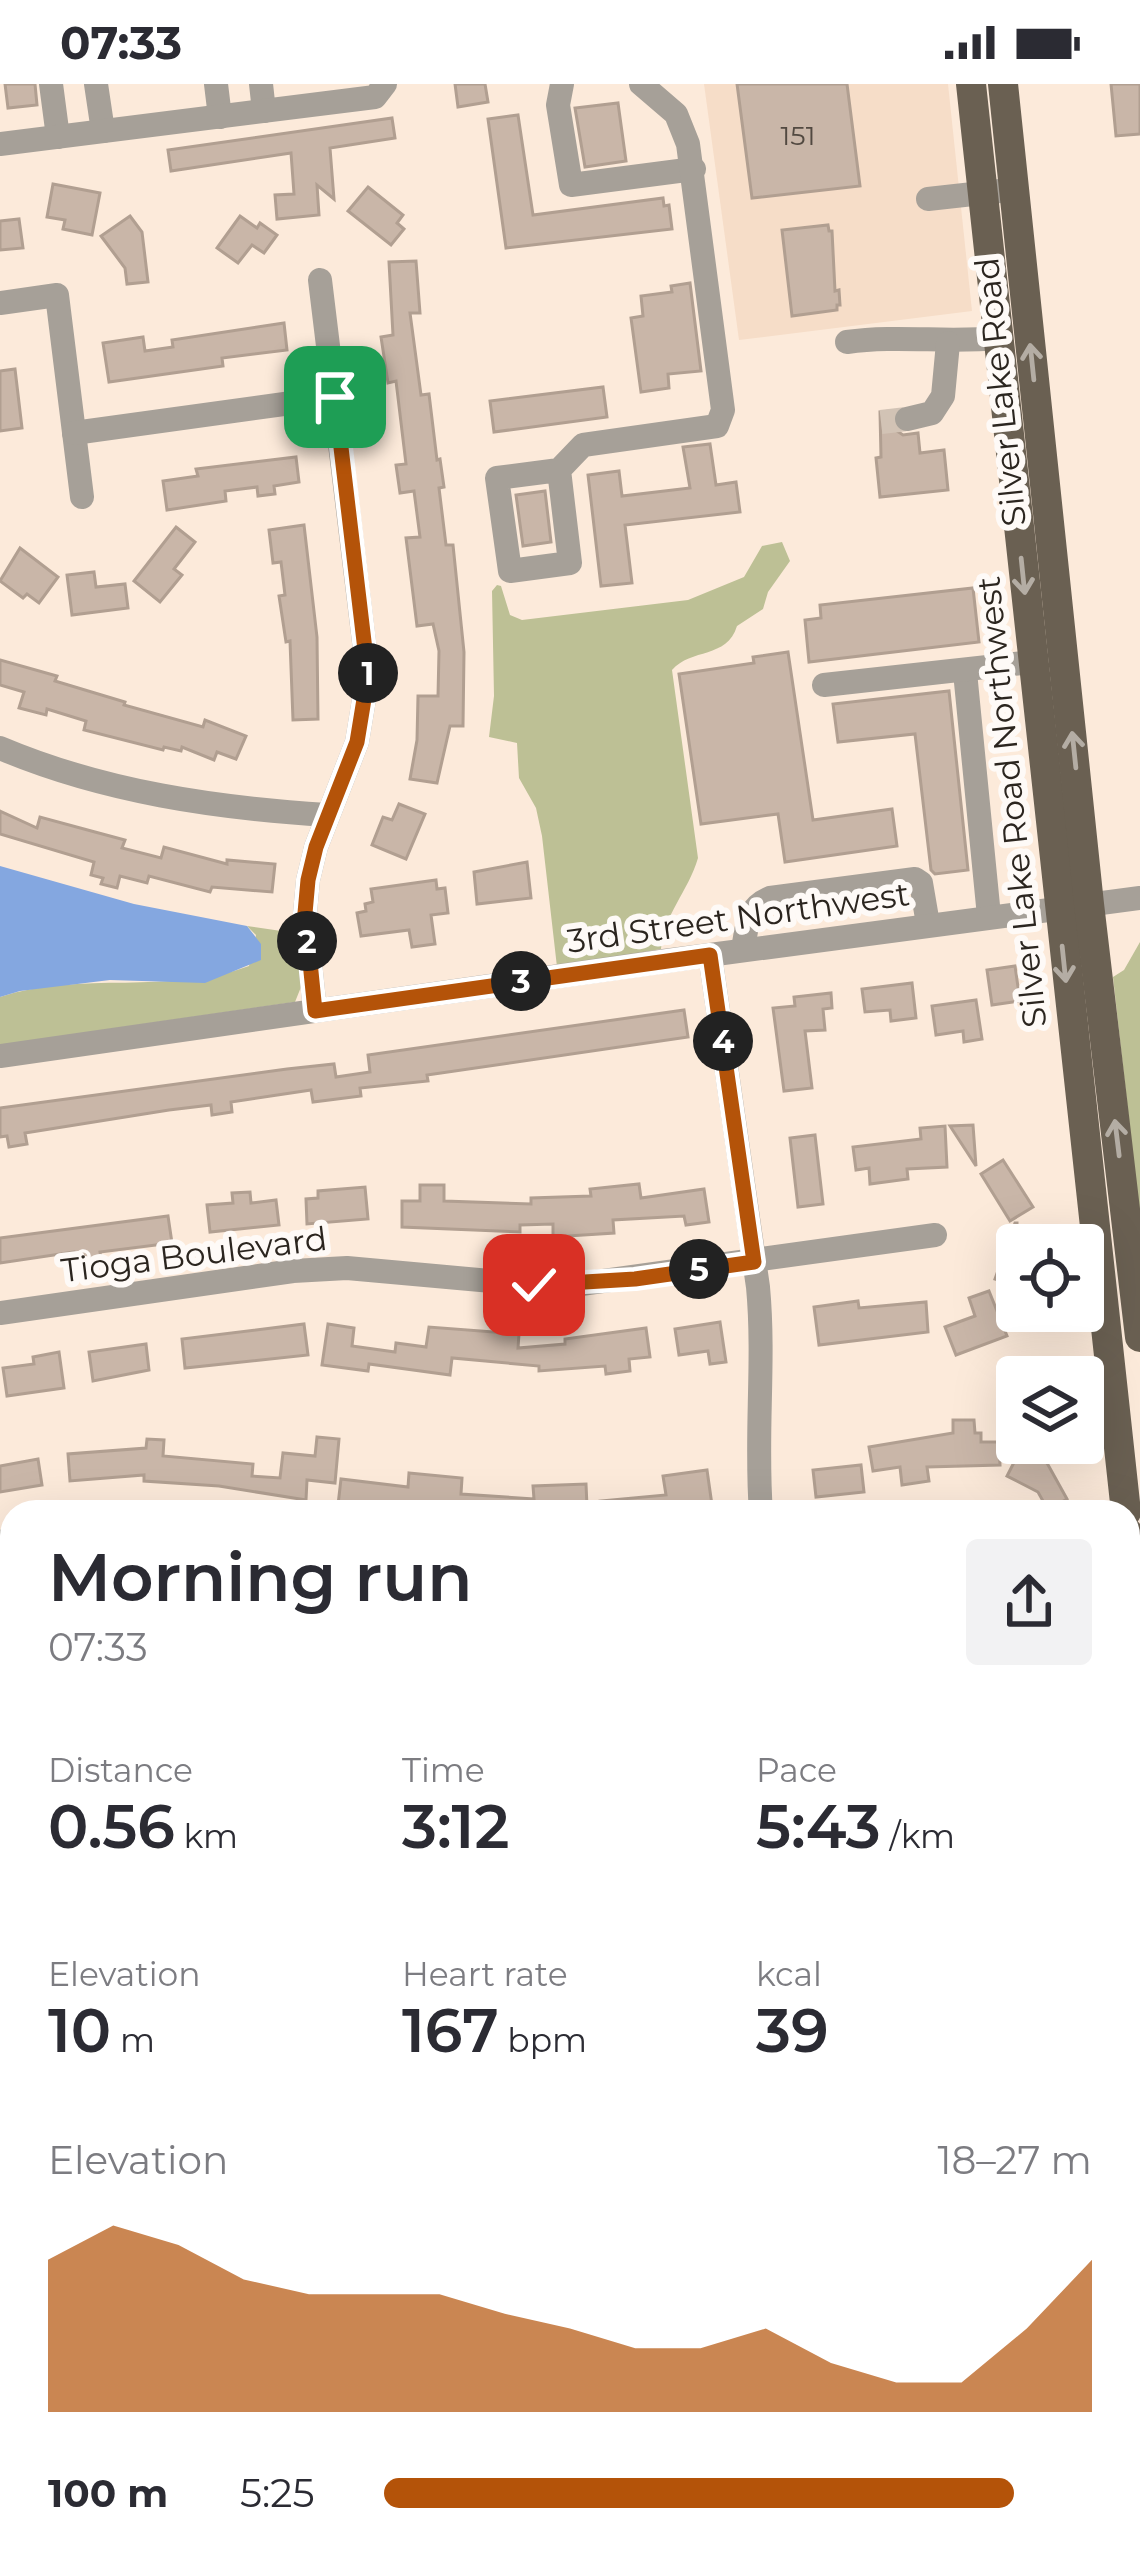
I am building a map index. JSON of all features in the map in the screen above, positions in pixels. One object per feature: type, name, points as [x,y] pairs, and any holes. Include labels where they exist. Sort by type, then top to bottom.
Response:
[{"type":"main road","name":"Silver Lake Road Northwest","points":[[971,84],[1031,662],[1074,906],[1125,1500]]},
{"type":"main road","name":"Silver Lake Road","points":[[1003,84],[1074,906],[1140,1337]]},
{"type":"street","points":[[51,84],[58,137]]},
{"type":"street","points":[[96,84],[103,131]]},
{"type":"street","points":[[216,84],[220,117]]},
{"type":"street","points":[[261,84],[264,111]]},
{"type":"street","points":[[0,144],[375,97],[385,84]]},
{"type":"street","points":[[562,84],[558,105],[571,185],[694,169]]},
{"type":"street","points":[[560,470],[570,563],[510,571],[497,478],[560,470],[583,445],[717,426],[723,410],[694,169],[676,114],[641,84]]},
{"type":"street","points":[[928,199],[1015,190]]},
{"type":"street","points":[[315,1011],[305,913],[316,847],[357,742],[368,675],[320,280]]},
{"type":"street","points":[[0,303],[57,295],[82,497]]},
{"type":"street","points":[[847,342],[874,338],[948,343],[998,338]]},
{"type":"street","points":[[908,419],[932,413],[943,397],[948,343]]},
{"type":"street","points":[[74,434],[335,397]]},
{"type":"street","points":[[824,685],[1031,662]]},
{"type":"street","points":[[965,672],[989,916]]},
{"type":"street","points":[[0,748],[162,796],[236,808],[327,814]]},
{"type":"street","points":[[743,950],[748,915],[758,902],[770,898],[915,879],[921,883],[928,924]]},
{"type":"street","name":"3rd Street Northwest","points":[[0,1056],[1140,898]]},
{"type":"street","points":[[710,955],[762,1334],[760,1500]]},
{"type":"street","name":"Tioga Boulevard","points":[[0,1313],[346,1268],[534,1285],[581,1284],[935,1235]]},
{"type":"shaded area","points":[[704,84],[948,84],[972,311],[739,340]]},
{"type":"green space","points":[[782,542],[790,561],[768,592],[763,609],[737,626],[725,644],[672,670],[698,858],[661,949],[557,967],[542,836],[536,808],[519,778],[517,743],[489,737],[494,696],[492,591],[501,586],[510,615],[522,620],[688,600],[744,577],[762,546]]},
{"type":"green space","points":[[247,926],[295,933],[301,987],[295,1002],[0,1045],[0,997],[62,985],[219,975],[249,966],[256,935]]},
{"type":"green space","points":[[1140,942],[1140,1220],[1113,977],[1124,970]]},
{"type":"water","points":[[0,866],[134,904],[247,926],[261,944],[261,960],[205,983],[110,980],[0,997]]},
{"type":"building","points":[[5,84],[35,84],[37,105],[8,108]]},
{"type":"building","points":[[455,84],[485,84],[488,102],[458,107]]},
{"type":"building","points":[[737,84],[847,84],[860,186],[752,198]]},
{"type":"building","points":[[1111,84],[1140,84],[1140,134],[1116,136]]},
{"type":"building","points":[[618,103],[626,161],[585,167],[575,108]]},
{"type":"building","points":[[518,115],[533,215],[663,198],[664,206],[669,205],[672,229],[506,248],[488,119]]},
{"type":"building","points":[[392,118],[395,138],[330,148],[334,199],[317,185],[319,215],[277,219],[275,195],[294,194],[291,153],[171,171],[168,150]]},
{"type":"building","points":[[53,184],[100,193],[92,235],[63,229],[65,220],[47,217]]},
{"type":"building","points":[[368,187],[403,215],[397,223],[404,229],[391,245],[348,211]]},
{"type":"building","points":[[130,216],[142,232],[148,282],[127,284],[125,268],[101,236]]},
{"type":"building","points":[[240,216],[277,235],[264,253],[252,245],[238,263],[217,248]]},
{"type":"building","points":[[19,219],[23,248],[0,250],[0,221]]},
{"type":"building","points":[[828,225],[840,305],[837,310],[792,316],[782,230]]},
{"type":"building","points":[[416,261],[420,313],[410,313],[421,395],[429,394],[440,459],[446,545],[453,545],[464,652],[463,726],[450,726],[437,783],[410,779],[418,696],[438,696],[439,651],[433,624],[417,626],[406,538],[420,537],[414,491],[400,493],[396,465],[406,464],[396,381],[388,383],[381,337],[393,335],[389,262]]},
{"type":"building","points":[[690,283],[701,371],[668,374],[669,388],[641,392],[631,318],[643,316],[641,296],[672,292],[671,286]]},
{"type":"building","points":[[284,323],[287,350],[222,358],[223,366],[109,382],[103,343],[143,337],[145,351],[173,347],[172,340]]},
{"type":"building","points":[[15,369],[22,428],[0,431],[0,371]]},
{"type":"building","points":[[603,387],[607,417],[494,432],[490,401]]},
{"type":"building","points":[[893,411],[894,429],[903,435],[918,433],[920,453],[944,450],[948,490],[880,497],[876,458],[881,457],[880,412]]},
{"type":"building","points":[[710,444],[716,485],[736,482],[740,512],[625,525],[632,583],[601,586],[588,475],[619,471],[622,496],[690,488],[683,447]]},
{"type":"building","points":[[296,457],[299,482],[274,486],[275,494],[258,496],[257,487],[225,491],[226,501],[167,510],[163,481],[198,476],[196,469]]},
{"type":"building","points":[[545,491],[551,542],[523,546],[516,495]]},
{"type":"building","points":[[304,525],[317,637],[318,719],[293,720],[290,641],[286,642],[279,596],[285,595],[281,562],[273,563],[269,530]]},
{"type":"building","points":[[176,527],[195,542],[174,569],[182,575],[160,602],[134,581]]},
{"type":"building","points":[[20,548],[58,577],[39,603],[0,581]]},
{"type":"building","points":[[94,572],[96,587],[125,584],[128,608],[72,615],[67,575]]},
{"type":"building","points":[[973,588],[979,642],[809,662],[805,620],[821,618],[820,605]]},
{"type":"building","points":[[788,652],[813,820],[892,809],[897,846],[785,862],[778,814],[701,824],[679,674],[754,663],[753,657]]},
{"type":"building","points":[[0,660],[57,676],[55,681],[124,705],[203,727],[205,720],[246,736],[236,759],[217,752],[214,760],[182,747],[181,751],[163,750],[84,730],[86,721],[47,709],[46,715],[19,708],[24,692],[0,685]]},
{"type":"building","points":[[949,691],[968,870],[935,874],[915,734],[838,742],[833,704]]},
{"type":"building","points":[[399,804],[425,814],[406,859],[372,845],[383,817],[392,820]]},
{"type":"building","points":[[0,811],[37,828],[40,817],[125,840],[122,848],[161,858],[164,847],[227,864],[227,860],[275,864],[272,892],[212,887],[210,892],[149,876],[147,883],[120,876],[117,888],[101,884],[103,878],[91,875],[94,862],[0,834]]},
{"type":"building","points":[[527,862],[531,898],[477,904],[474,872]]},
{"type":"building","points":[[436,880],[437,889],[445,888],[448,913],[431,915],[435,944],[412,947],[409,930],[361,936],[357,913],[373,902],[371,889]]},
{"type":"building","points":[[1015,966],[1020,1001],[992,1005],[987,970]]},
{"type":"building","points":[[912,983],[916,1018],[891,1021],[890,1010],[865,1012],[862,989]]},
{"type":"building","points":[[831,993],[832,1008],[823,1009],[825,1030],[805,1031],[812,1088],[784,1091],[773,1008],[795,1006],[794,997]]},
{"type":"building","points":[[976,1000],[982,1039],[964,1042],[963,1031],[936,1035],[932,1006]]},
{"type":"building","points":[[684,1010],[688,1037],[427,1075],[428,1081],[360,1088],[361,1096],[313,1102],[311,1090],[231,1102],[232,1112],[212,1115],[211,1105],[25,1133],[27,1144],[9,1147],[7,1136],[0,1137],[0,1108],[334,1064],[336,1077],[370,1072],[368,1055]]},
{"type":"building","points":[[973,1125],[976,1166],[950,1126]]},
{"type":"building","points":[[945,1126],[947,1167],[907,1169],[908,1179],[870,1184],[869,1168],[856,1170],[853,1147],[921,1139],[920,1128]]},
{"type":"building","points":[[815,1135],[823,1204],[798,1207],[790,1138]]},
{"type":"building","points":[[1003,1160],[1033,1207],[1010,1221],[981,1174]]},
{"type":"building","points":[[639,1184],[641,1198],[704,1189],[709,1222],[686,1225],[684,1216],[613,1220],[614,1233],[553,1237],[553,1224],[520,1225],[520,1232],[402,1227],[402,1201],[420,1201],[420,1185],[444,1185],[444,1201],[531,1204],[531,1198],[591,1196],[590,1189]]},
{"type":"building","points":[[365,1187],[368,1219],[307,1224],[306,1199],[318,1198],[318,1191]]},
{"type":"building","points":[[250,1192],[251,1203],[276,1200],[279,1225],[210,1232],[207,1205],[233,1203],[232,1193]]},
{"type":"building","points":[[168,1216],[172,1243],[100,1252],[101,1257],[75,1261],[74,1252],[0,1263],[0,1238]]},
{"type":"building","points":[[989,1291],[996,1308],[996,1332],[1007,1336],[956,1355],[945,1327],[975,1316],[969,1298]]},
{"type":"building","points":[[858,1301],[859,1308],[926,1302],[928,1332],[819,1345],[814,1307]]},
{"type":"building","points":[[720,1322],[726,1362],[710,1364],[708,1351],[679,1355],[675,1329]]},
{"type":"building","points":[[304,1324],[308,1355],[185,1368],[182,1339]]},
{"type":"building","points":[[328,1324],[354,1328],[352,1346],[395,1352],[396,1343],[426,1347],[429,1327],[519,1334],[518,1348],[646,1328],[650,1357],[629,1359],[630,1371],[606,1374],[605,1366],[539,1371],[539,1366],[452,1358],[450,1375],[369,1364],[368,1371],[322,1365]]},
{"type":"building","points":[[146,1344],[149,1370],[93,1381],[89,1352]]},
{"type":"building","points":[[59,1352],[64,1388],[7,1396],[3,1368],[34,1364],[33,1357]]},
{"type":"building","points":[[953,1420],[974,1420],[981,1442],[996,1442],[996,1464],[1000,1465],[927,1467],[929,1481],[902,1485],[900,1467],[873,1471],[869,1447],[953,1433]]},
{"type":"building","points":[[317,1437],[339,1439],[335,1483],[307,1480],[306,1500],[219,1486],[144,1481],[144,1475],[70,1481],[68,1454],[146,1448],[147,1439],[164,1440],[163,1456],[253,1464],[252,1476],[280,1478],[283,1453],[315,1456]]},
{"type":"building","points":[[38,1459],[42,1485],[0,1492],[0,1466]]},
{"type":"building","points":[[1013,1464],[1048,1464],[1067,1499],[1042,1500],[1038,1492],[1007,1476]]},
{"type":"building","points":[[861,1465],[864,1492],[816,1497],[813,1470]]},
{"type":"building","points":[[707,1470],[711,1500],[611,1500],[666,1495],[663,1476]]},
{"type":"building","points":[[409,1473],[462,1478],[461,1494],[534,1499],[533,1486],[586,1484],[587,1500],[339,1500],[341,1479],[408,1487]]},
{"type":"tunnel","points":[[881,422],[907,419]]},
{"type":"route","points":[[335,397],[368,675],[357,742],[327,814],[308,880],[307,952],[315,1011],[710,955],[754,1262],[635,1279],[534,1285]]}]
